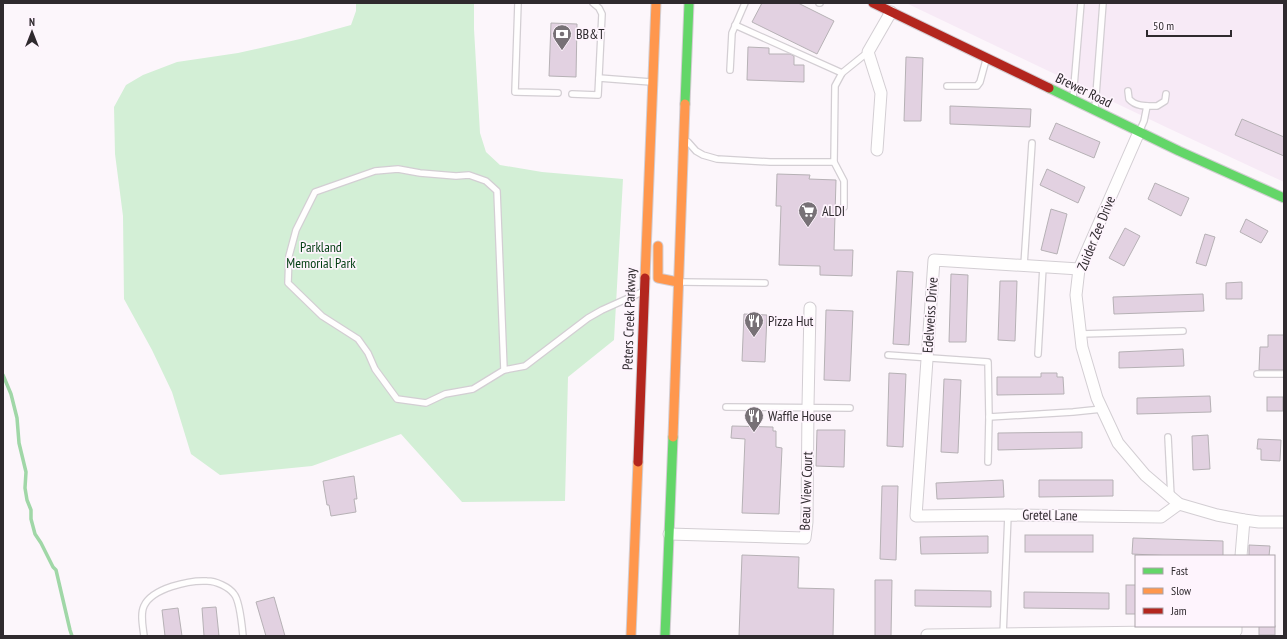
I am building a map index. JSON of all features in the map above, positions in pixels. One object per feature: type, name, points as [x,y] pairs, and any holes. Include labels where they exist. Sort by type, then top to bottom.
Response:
[{"type":"main road","name":"Peters Creek Parkway","points":[[631,636],[656,3]]},
{"type":"main road","points":[[665,636],[689,3]]},
{"type":"main road","name":"Brewer Road","points":[[875,3],[1094,111],[1284,198]]},
{"type":"main road","points":[[653,86],[658,190]]},
{"type":"main road","points":[[659,235],[658,278],[678,282]]},
{"type":"street","points":[[877,150],[881,93],[868,52],[891,12]]},
{"type":"street","name":"Zuider Zee Drive","points":[[1139,132],[1079,269],[1076,294],[1082,347],[1102,409],[1118,443],[1145,475],[1175,501],[1216,515],[1259,522],[1284,522]]},
{"type":"street","name":"Edelweiss Drive","points":[[916,516],[934,260],[1079,269]]},
{"type":"street","name":"Beau View Court","points":[[669,534],[805,538],[807,522],[810,308]]},
{"type":"street","name":"Gretel Lane","points":[[916,516],[1008,515],[1161,517],[1175,501]]},
{"type":"street","points":[[1241,555],[1244,520]]},
{"type":"street","points":[[927,636],[1236,631],[1236,627]]},
{"type":"lane","points":[[518,3],[515,92],[558,93]]},
{"type":"lane","points":[[572,94],[598,95],[602,14],[599,8],[593,3]]},
{"type":"lane","points":[[730,70],[732,33],[745,3]]},
{"type":"lane","points":[[1073,100],[1081,3]]},
{"type":"lane","points":[[1094,111],[1103,3]]},
{"type":"lane","points":[[735,25],[842,73]]},
{"type":"lane","points":[[844,207],[844,181],[834,162],[835,86],[842,73],[868,52]]},
{"type":"lane","points":[[947,86],[977,86],[980,82],[987,58]]},
{"type":"lane","points":[[599,78],[653,86]]},
{"type":"lane","points":[[1128,91],[1129,99],[1132,102],[1136,105],[1147,106],[1157,106],[1165,100],[1166,94]]},
{"type":"lane","points":[[1139,132],[1144,121],[1147,106]]},
{"type":"lane","points":[[684,137],[703,155],[717,160],[834,162]]},
{"type":"lane","points":[[1024,265],[1032,143]]},
{"type":"lane","points":[[504,370],[497,191],[486,180],[470,175],[456,176],[420,173],[398,169],[375,171],[316,192],[296,230],[289,256],[288,283],[322,316],[358,339],[368,353],[375,369],[397,399],[426,403],[444,394],[473,388],[504,370],[525,366],[588,318],[602,310],[645,291]]},
{"type":"lane","points":[[1038,354],[1043,266]]},
{"type":"lane","points":[[678,282],[764,283]]},
{"type":"lane","points":[[1081,334],[1183,330]]},
{"type":"lane","points":[[888,355],[988,362],[988,462]]},
{"type":"lane","points":[[1257,374],[1284,374]]},
{"type":"lane","points":[[726,407],[808,406],[850,408]]},
{"type":"lane","points":[[989,417],[1102,409]]},
{"type":"lane","points":[[1168,437],[1175,501]]},
{"type":"lane","points":[[1003,635],[1008,515]]},
{"type":"lane","points":[[144,636],[142,618],[144,606],[150,597],[162,590],[181,584],[208,581],[222,585],[234,594],[237,601],[244,636]]},
{"type":"shaded area","points":[[906,3],[1284,3],[1284,182],[1170,129]]},
{"type":"green space","name":"Parkland Memorial Park","points":[[356,3],[474,3],[480,133],[486,152],[500,165],[542,172],[623,179],[614,340],[568,377],[565,501],[462,502],[401,434],[312,466],[220,475],[191,454],[172,392],[152,350],[124,299],[123,216],[115,154],[114,107],[126,85],[143,75],[177,62],[238,53],[300,39],[351,25],[356,11]]},
{"type":"building","points":[[762,3],[798,3],[834,21],[817,54],[752,22]]},
{"type":"building","points":[[551,23],[577,24],[576,77],[549,76]]},
{"type":"building","points":[[748,47],[769,48],[769,54],[790,54],[794,56],[794,65],[804,65],[804,82],[747,80]]},
{"type":"building","points":[[906,57],[923,58],[921,121],[904,121]]},
{"type":"building","points":[[950,106],[1031,109],[1030,127],[950,124]]},
{"type":"building","points":[[1242,119],[1284,137],[1284,156],[1235,135]]},
{"type":"building","points":[[1056,123],[1100,142],[1094,158],[1049,139]]},
{"type":"building","points":[[1047,169],[1085,187],[1078,203],[1040,185]]},
{"type":"building","name":"ALDI","points":[[777,174],[810,175],[809,179],[836,180],[834,250],[853,250],[852,276],[820,275],[820,266],[779,265],[781,206],[776,206]]},
{"type":"building","points":[[1155,183],[1189,198],[1181,216],[1148,199]]},
{"type":"building","points":[[1051,209],[1067,214],[1057,254],[1041,250]]},
{"type":"building","points":[[1246,219],[1268,231],[1261,243],[1240,232]]},
{"type":"building","points":[[1125,228],[1140,236],[1124,266],[1109,258]]},
{"type":"building","points":[[1205,234],[1215,237],[1206,266],[1196,263]]},
{"type":"building","points":[[897,271],[913,272],[909,345],[893,344]]},
{"type":"building","points":[[951,274],[968,275],[966,342],[949,342]]},
{"type":"building","points":[[1000,281],[1017,281],[1015,341],[998,340]]},
{"type":"building","points":[[1242,282],[1242,299],[1226,299],[1226,283]]},
{"type":"building","points":[[1203,294],[1204,311],[1114,314],[1113,297]]},
{"type":"building","points":[[826,310],[853,311],[850,381],[824,380]]},
{"type":"building","points":[[744,314],[767,315],[765,362],[742,361]]},
{"type":"building","points":[[1268,335],[1284,335],[1284,370],[1259,370],[1260,347],[1268,347]]},
{"type":"building","points":[[1183,349],[1184,366],[1119,368],[1119,352]]},
{"type":"building","points":[[889,373],[906,374],[903,447],[887,446]]},
{"type":"building","points":[[1041,373],[1057,373],[1057,377],[1063,377],[1064,394],[997,395],[997,377],[1041,377]]},
{"type":"building","points":[[944,379],[961,380],[958,453],[941,452]]},
{"type":"building","points":[[1210,396],[1211,412],[1137,414],[1137,398]]},
{"type":"building","points":[[1267,397],[1283,397],[1283,411],[1267,411]]},
{"type":"building","points":[[732,426],[773,427],[773,431],[776,431],[776,447],[782,448],[779,514],[742,513],[745,439],[731,438]]},
{"type":"building","points":[[817,430],[845,430],[844,467],[816,466]]},
{"type":"building","points":[[1082,432],[1082,448],[998,450],[998,433]]},
{"type":"building","points":[[1208,435],[1210,469],[1193,470],[1192,436]]},
{"type":"building","points":[[1258,439],[1281,440],[1280,461],[1261,460],[1261,449],[1257,449]]},
{"type":"building","points":[[354,476],[357,499],[354,499],[356,512],[331,516],[329,505],[327,505],[323,481]]},
{"type":"building","points":[[1003,480],[1004,497],[937,499],[936,483]]},
{"type":"building","points":[[1039,480],[1113,480],[1113,496],[1039,497]]},
{"type":"building","points":[[882,486],[898,486],[896,560],[880,559]]},
{"type":"building","points":[[1025,535],[1093,535],[1093,552],[1025,552]]},
{"type":"building","points":[[988,536],[988,553],[921,554],[920,537]]},
{"type":"building","points":[[1133,538],[1223,541],[1223,555],[1132,554]]},
{"type":"building","points":[[1249,545],[1270,546],[1269,555],[1249,555]]},
{"type":"building","points":[[742,555],[799,557],[798,588],[834,589],[833,636],[739,636]]},
{"type":"building","points":[[875,580],[892,580],[891,636],[875,636]]},
{"type":"building","points":[[1126,585],[1135,585],[1135,614],[1126,614]]},
{"type":"building","points":[[915,590],[991,591],[991,607],[915,606]]},
{"type":"building","points":[[1024,592],[1109,593],[1109,609],[1024,608]]},
{"type":"building","points":[[274,597],[285,636],[266,636],[256,602]]},
{"type":"building","points":[[216,607],[219,636],[204,636],[202,608]]},
{"type":"building","points":[[178,608],[182,636],[165,636],[162,610]]},
{"type":"building","points":[[1259,627],[1275,627],[1275,635],[1259,635]]},
{"type":"waterway","points":[[3,375],[11,394],[17,418],[19,443],[26,472],[25,488],[27,500],[31,510],[31,519],[35,534],[56,570],[72,636]]},
{"type":"traffic: fast","points":[[685,104],[689,3]]},
{"type":"traffic: fast","points":[[1049,88],[1179,151],[1284,198]]},
{"type":"traffic: fast","points":[[665,636],[673,437]]},
{"type":"traffic: slow","points":[[645,278],[656,3]]},
{"type":"traffic: slow","points":[[673,437],[685,104]]},
{"type":"traffic: slow","points":[[658,246],[658,278],[678,282]]},
{"type":"traffic: slow","points":[[631,636],[638,462]]},
{"type":"traffic: jam","points":[[873,3],[1049,88]]},
{"type":"traffic: jam","points":[[638,462],[645,278]]},
{"type":"place","name":"BB&T","points":[[562,51]]},
{"type":"place","name":"ALDI","points":[[808,228]]},
{"type":"place","name":"Pizza Hut","points":[[754,338]]},
{"type":"place","name":"Waffle House","points":[[754,433]]}]
